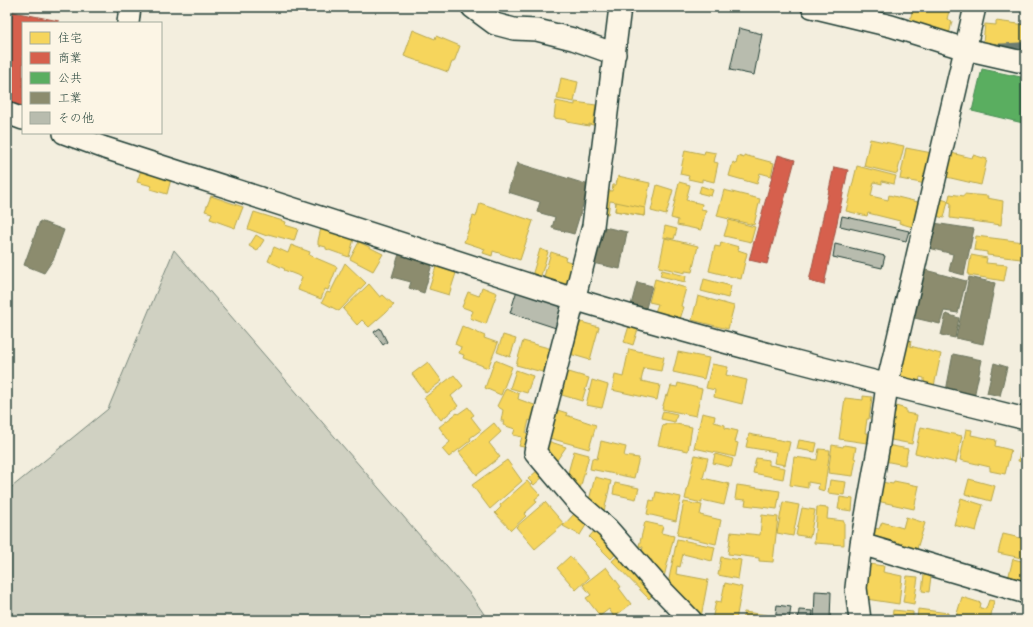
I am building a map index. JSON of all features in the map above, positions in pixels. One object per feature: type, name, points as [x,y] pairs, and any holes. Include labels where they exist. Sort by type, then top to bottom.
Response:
[{"type":"street","points":[[128,22],[130,7]]},
{"type":"street","points":[[472,7],[495,24],[514,29],[537,30],[566,37],[615,54]]},
{"type":"street","points":[[620,7],[593,226],[535,452],[578,503],[607,528],[659,587],[691,620]]},
{"type":"street","points":[[812,7],[891,26],[965,49],[1018,61],[1026,60]]},
{"type":"street","points":[[860,620],[856,588],[861,544],[879,444],[887,385],[975,7]]},
{"type":"street","points":[[7,113],[22,119]]},
{"type":"street","points":[[70,134],[106,140],[574,298],[681,330],[887,385],[1026,419]]},
{"type":"street","points":[[861,544],[1026,593]]},
{"type":"shaded area","points":[[174,250],[471,595],[488,620],[7,620],[7,491],[108,409]]},
{"type":"building: 住宅","points":[[913,7],[950,7],[947,19],[952,21],[949,35],[909,25]]},
{"type":"building: 住宅","points":[[996,21],[1026,25],[1024,47],[983,42],[985,24],[996,25]]},
{"type":"building: 住宅","points":[[413,30],[435,39],[436,36],[460,46],[454,62],[452,62],[448,72],[404,56]]},
{"type":"building: 住宅","points":[[561,78],[578,82],[574,102],[557,99]]},
{"type":"building: 住宅","points":[[556,101],[575,105],[575,102],[596,105],[593,125],[589,124],[589,126],[554,118]]},
{"type":"building: 住宅","points":[[870,139],[904,146],[897,174],[864,166]]},
{"type":"building: 住宅","points":[[906,148],[932,153],[926,184],[900,179]]},
{"type":"building: 住宅","points":[[685,150],[704,154],[705,151],[716,153],[714,162],[718,163],[714,182],[702,179],[702,182],[688,179],[689,176],[680,174]]},
{"type":"building: 住宅","points":[[947,152],[972,158],[973,155],[987,159],[981,185],[942,176]]},
{"type":"building: 住宅","points":[[744,155],[774,163],[771,176],[760,173],[757,184],[729,176],[733,162],[736,164],[738,156],[744,158]]},
{"type":"building: 住宅","points":[[1026,165],[1026,184],[1022,184]]},
{"type":"building: 住宅","points":[[857,166],[896,176],[894,184],[882,181],[882,184],[874,182],[871,196],[888,200],[889,195],[922,203],[916,228],[899,223],[900,221],[868,213],[867,216],[846,211]]},
{"type":"building: 住宅","points":[[141,170],[171,179],[167,194],[150,189],[152,186],[137,182]]},
{"type":"building: 住宅","points":[[618,176],[650,183],[644,216],[615,211],[616,202],[610,201],[608,214],[594,211],[599,189],[612,191],[613,185],[616,185]]},
{"type":"building: 住宅","points":[[679,182],[690,185],[686,200],[702,204],[701,209],[706,210],[701,230],[677,225],[678,220],[671,218]]},
{"type":"building: 住宅","points":[[657,185],[673,190],[666,215],[651,211]]},
{"type":"building: 住宅","points":[[701,186],[713,190],[711,196],[699,193]]},
{"type":"building: 住宅","points":[[724,190],[760,199],[754,225],[717,216]]},
{"type":"building: 住宅","points":[[950,194],[964,196],[964,194],[988,196],[987,198],[1003,201],[1001,225],[950,218],[951,203],[948,202]]},
{"type":"building: 住宅","points":[[211,196],[243,207],[235,228],[210,219],[212,213],[205,211]]},
{"type":"building: 住宅","points":[[937,198],[948,201],[944,218],[932,215]]},
{"type":"building: 住宅","points":[[616,202],[645,208],[644,216],[615,211]]},
{"type":"building: 住宅","points":[[480,203],[533,221],[520,260],[493,251],[492,256],[483,253],[485,249],[464,242],[473,216],[476,217]]},
{"type":"building: 住宅","points":[[254,212],[286,222],[285,225],[298,229],[294,241],[268,234],[267,236],[248,229]]},
{"type":"building: 住宅","points":[[729,220],[755,227],[751,242],[724,236]]},
{"type":"building: 住宅","points":[[665,226],[677,229],[674,239],[663,237]]},
{"type":"building: 住宅","points":[[321,228],[354,239],[349,257],[318,245]]},
{"type":"building: 住宅","points":[[256,235],[264,240],[257,251],[249,246]]},
{"type":"building: 住宅","points":[[976,236],[1024,242],[1021,259],[987,255],[987,252],[974,250]]},
{"type":"building: 住宅","points":[[665,238],[698,246],[692,272],[685,271],[685,273],[659,267]]},
{"type":"building: 住宅","points":[[359,242],[383,254],[373,271],[350,259]]},
{"type":"building: 住宅","points":[[721,242],[739,247],[738,250],[747,253],[741,279],[709,271],[715,246],[720,247]]},
{"type":"building: 住宅","points":[[291,245],[310,252],[309,255],[337,267],[328,290],[325,289],[321,299],[298,290],[302,277],[284,270],[285,269],[268,261],[274,247],[288,253]]},
{"type":"building: 住宅","points":[[540,249],[548,252],[540,279],[532,276]]},
{"type":"building: 住宅","points":[[551,252],[566,257],[565,260],[576,264],[568,288],[543,280]]},
{"type":"building: 住宅","points":[[971,255],[987,258],[986,263],[1007,265],[1004,281],[968,275]]},
{"type":"building: 住宅","points":[[345,263],[366,283],[339,311],[322,302],[327,292],[330,293]]},
{"type":"building: 住宅","points":[[436,267],[456,273],[449,295],[429,289]]},
{"type":"building: 住宅","points":[[662,270],[686,276],[685,282],[660,276]]},
{"type":"building: 住宅","points":[[655,279],[686,288],[681,306],[684,307],[680,319],[655,312],[658,304],[649,302]]},
{"type":"building: 住宅","points":[[704,279],[731,286],[728,298],[701,291]]},
{"type":"building: 住宅","points":[[369,284],[380,297],[383,295],[394,305],[369,327],[362,320],[357,325],[343,309]]},
{"type":"building: 住宅","points":[[482,287],[497,293],[486,324],[470,318],[473,311],[462,307],[468,292],[479,296]]},
{"type":"building: 住宅","points":[[698,296],[734,306],[728,329],[692,320]]},
{"type":"building: 住宅","points":[[581,322],[599,327],[590,360],[563,352],[570,327],[578,329]]},
{"type":"building: 住宅","points":[[462,326],[485,336],[484,338],[498,343],[488,368],[463,358],[464,355],[459,353],[461,347],[455,344]]},
{"type":"building: 住宅","points":[[629,326],[638,329],[633,345],[624,342]]},
{"type":"building: 住宅","points":[[503,335],[516,339],[510,357],[497,352]]},
{"type":"building: 住宅","points":[[895,337],[911,341],[910,346],[941,354],[934,386],[924,383],[924,378],[920,377],[919,382],[898,377]]},
{"type":"building: 住宅","points":[[523,341],[552,349],[546,373],[516,365]]},
{"type":"building: 住宅","points":[[629,349],[664,357],[661,371],[644,368],[641,381],[660,385],[657,400],[612,390],[615,375],[623,377]]},
{"type":"building: 住宅","points":[[678,352],[709,358],[704,379],[673,372]]},
{"type":"building: 住宅","points":[[495,360],[512,367],[501,395],[485,388]]},
{"type":"building: 住宅","points":[[428,362],[442,381],[426,393],[412,374]]},
{"type":"building: 住宅","points":[[712,364],[728,367],[726,375],[747,380],[742,404],[714,397],[715,390],[706,388]]},
{"type":"building: 住宅","points":[[516,370],[533,376],[527,393],[510,388]]},
{"type":"building: 住宅","points":[[562,370],[589,378],[582,401],[555,393]]},
{"type":"building: 住宅","points":[[454,375],[463,386],[451,396],[458,406],[441,420],[424,398]]},
{"type":"building: 住宅","points":[[592,380],[608,385],[602,408],[586,405]]},
{"type":"building: 住宅","points":[[678,383],[702,389],[696,416],[662,409],[666,395],[668,396],[671,386],[677,387]]},
{"type":"building: 住宅","points":[[506,388],[519,394],[518,399],[537,406],[531,421],[529,420],[526,433],[532,435],[528,448],[519,446],[522,437],[513,435],[515,429],[503,425],[504,421],[501,421],[503,410],[497,406]]},
{"type":"building: 住宅","points":[[863,396],[872,397],[869,419],[867,419],[865,433],[868,433],[867,443],[839,439],[845,398],[863,400]]},
{"type":"building: 住宅","points":[[896,406],[906,409],[906,413],[917,415],[912,444],[881,438],[886,409],[895,411]]},
{"type":"building: 住宅","points":[[468,407],[474,415],[471,417],[481,430],[449,457],[442,449],[450,442],[439,427],[457,413],[458,414]]},
{"type":"building: 住宅","points":[[551,408],[567,413],[566,415],[596,425],[589,449],[542,436]]},
{"type":"building: 住宅","points":[[663,411],[677,414],[675,422],[661,419]]},
{"type":"building: 住宅","points":[[702,413],[715,416],[714,422],[725,425],[725,428],[738,431],[735,442],[738,443],[735,457],[694,448]]},
{"type":"building: 住宅","points":[[494,423],[501,432],[489,443],[500,457],[477,475],[459,452]]},
{"type":"building: 住宅","points":[[665,424],[676,424],[692,427],[688,451],[658,445],[663,425],[665,426]]},
{"type":"building: 住宅","points":[[921,427],[962,436],[956,463],[915,453]]},
{"type":"building: 住宅","points":[[966,429],[972,430],[971,435],[996,440],[995,446],[1011,450],[1005,474],[990,471],[990,467],[960,460]]},
{"type":"building: 住宅","points":[[749,434],[790,442],[785,465],[774,463],[776,452],[746,447]]},
{"type":"building: 住宅","points":[[1024,437],[1026,438],[1026,463],[1018,461]]},
{"type":"building: 住宅","points":[[539,438],[566,447],[557,460],[542,455]]},
{"type":"building: 住宅","points":[[799,440],[817,443],[815,452],[797,449]]},
{"type":"building: 住宅","points":[[601,441],[626,447],[624,456],[639,458],[634,478],[590,469],[592,458],[597,459]]},
{"type":"building: 住宅","points":[[882,444],[908,449],[905,465],[879,460]]},
{"type":"building: 住宅","points":[[832,445],[856,447],[854,458],[856,459],[853,476],[828,473]]},
{"type":"building: 住宅","points":[[819,449],[830,450],[824,491],[818,489],[819,484],[808,482],[808,488],[790,485],[794,457],[817,460]]},
{"type":"building: 住宅","points":[[574,451],[589,455],[579,493],[566,480]]},
{"type":"building: 住宅","points":[[715,454],[733,459],[731,467],[713,463]]},
{"type":"building: 住宅","points":[[695,455],[708,458],[703,478],[729,484],[724,505],[702,500],[702,503],[685,499]]},
{"type":"building: 住宅","points":[[756,458],[769,460],[769,465],[785,468],[783,479],[753,473]]},
{"type":"building: 住宅","points":[[507,460],[522,481],[490,509],[472,485]]},
{"type":"building: 住宅","points":[[539,469],[545,475],[534,485],[528,479]]},
{"type":"building: 住宅","points":[[595,477],[611,481],[603,516],[588,504]]},
{"type":"building: 住宅","points":[[969,479],[995,486],[991,501],[965,494]]},
{"type":"building: 住宅","points":[[830,480],[846,482],[844,495],[828,493]]},
{"type":"building: 住宅","points":[[527,481],[540,495],[535,499],[537,502],[524,514],[526,516],[511,530],[495,513],[501,507],[500,505]]},
{"type":"building: 住宅","points":[[894,481],[919,486],[914,509],[877,501],[881,482],[893,484]]},
{"type":"building: 住宅","points":[[615,483],[639,488],[636,499],[613,494]]},
{"type":"building: 住宅","points":[[737,485],[780,491],[777,509],[745,505],[746,500],[735,499]]},
{"type":"building: 住宅","points":[[656,492],[681,497],[676,521],[647,514],[650,500],[654,501]]},
{"type":"building: 住宅","points":[[840,497],[853,499],[852,511],[838,509]]},
{"type":"building: 住宅","points":[[961,498],[983,505],[976,531],[954,525]]},
{"type":"building: 住宅","points":[[545,502],[564,524],[535,549],[516,527]]},
{"type":"building: 住宅","points":[[684,502],[702,505],[700,515],[721,520],[716,544],[677,535]]},
{"type":"building: 住宅","points":[[783,502],[799,505],[793,536],[777,533]]},
{"type":"building: 住宅","points":[[817,507],[828,508],[827,519],[844,521],[844,545],[814,543]]},
{"type":"building: 住宅","points":[[802,508],[815,510],[810,537],[796,535]]},
{"type":"building: 住宅","points":[[576,512],[588,522],[580,535],[563,526]]},
{"type":"building: 住宅","points":[[762,515],[778,517],[773,562],[759,561],[759,558],[728,554],[731,532],[760,535]]},
{"type":"building: 住宅","points":[[906,517],[925,523],[916,552],[871,539],[875,528],[879,529],[882,522],[903,528]]},
{"type":"building: 住宅","points":[[645,522],[663,526],[661,533],[674,536],[664,577],[653,574],[655,564],[651,563],[652,560],[641,558],[643,547],[639,546]]},
{"type":"building: 住宅","points":[[597,528],[619,550],[611,559],[589,537]]},
{"type":"building: 住宅","points":[[1003,534],[1025,539],[1026,535],[1026,559],[998,553]]},
{"type":"building: 住宅","points":[[677,539],[715,547],[712,561],[683,554],[680,567],[677,566],[676,574],[708,580],[701,617],[677,599],[678,591],[667,589]]},
{"type":"building: 住宅","points":[[621,553],[657,590],[649,599],[612,561]]},
{"type":"building: 住宅","points":[[570,556],[589,578],[576,590],[557,568]]},
{"type":"building: 住宅","points":[[721,557],[741,560],[738,579],[718,575]]},
{"type":"building: 住宅","points":[[1013,559],[1026,562],[1026,587],[1007,583]]},
{"type":"building: 住宅","points":[[862,563],[884,566],[883,572],[902,576],[899,604],[866,599]]},
{"type":"building: 住宅","points":[[606,567],[621,587],[619,588],[631,604],[614,617],[609,609],[600,616],[586,598],[591,595],[583,585]]},
{"type":"building: 住宅","points":[[924,575],[931,576],[929,592],[922,591]]},
{"type":"building: 住宅","points":[[907,576],[918,577],[914,604],[903,602]]},
{"type":"building: 住宅","points":[[725,583],[742,587],[736,620],[712,620],[716,601],[721,602]]},
{"type":"building: 住宅","points":[[962,597],[981,603],[980,608],[986,609],[989,600],[994,601],[990,620],[955,620]]},
{"type":"building: 住宅","points":[[918,609],[948,613],[948,620],[917,620]]},
{"type":"building: 住宅","points":[[893,610],[913,612],[913,620],[892,620]]},
{"type":"building: 住宅","points":[[744,612],[767,615],[766,620],[742,620]]},
{"type":"building: 商業","points":[[13,12],[59,21],[22,22],[22,112],[7,106],[7,85],[9,73],[7,72],[7,40]]},
{"type":"building: 商業","points":[[778,155],[795,160],[767,264],[749,260]]},
{"type":"building: 商業","points":[[834,167],[848,170],[824,285],[809,281]]},
{"type":"building: 公共","points":[[982,69],[1021,77],[1020,82],[1026,83],[1026,112],[1023,123],[972,111]]},
{"type":"building: 工業","points":[[517,163],[589,185],[574,234],[552,228],[555,217],[537,212],[540,202],[508,192]]},
{"type":"building: 工業","points":[[40,221],[64,230],[54,258],[44,273],[24,265]]},
{"type":"building: 工業","points":[[927,222],[974,229],[964,275],[949,271],[953,254],[921,246]]},
{"type":"building: 工業","points":[[595,225],[627,232],[620,269],[588,262]]},
{"type":"building: 工業","points":[[399,254],[432,264],[424,293],[409,288],[411,282],[392,277]]},
{"type":"building: 工業","points":[[918,268],[966,281],[958,313],[944,311],[940,324],[906,316]]},
{"type":"building: 工業","points":[[969,277],[995,283],[983,344],[956,338]]},
{"type":"building: 工業","points":[[637,282],[652,286],[646,308],[631,305]]},
{"type":"building: 工業","points":[[946,314],[959,318],[955,338],[941,335]]},
{"type":"building: 工業","points":[[953,354],[982,360],[974,397],[946,391]]},
{"type":"building: 工業","points":[[994,363],[1007,367],[1000,396],[987,393]]},
{"type":"building: その他","points":[[739,28],[762,34],[754,75],[730,70]]},
{"type":"building: その他","points":[[842,216],[909,231],[906,241],[840,226]]},
{"type":"building: その他","points":[[835,244],[885,256],[882,268],[833,257]]},
{"type":"building: その他","points":[[517,290],[565,305],[559,329],[510,313]]},
{"type":"building: その他","points":[[380,328],[387,342],[383,345],[374,332]]},
{"type":"building: その他","points":[[815,591],[831,592],[830,620],[814,620]]},
{"type":"building: その他","points":[[777,605],[791,607],[789,620],[775,620]]},
{"type":"building: その他","points":[[799,610],[813,611],[812,620],[798,620]]},
{"type":"waterway","points":[[994,47],[1026,45]]}]
